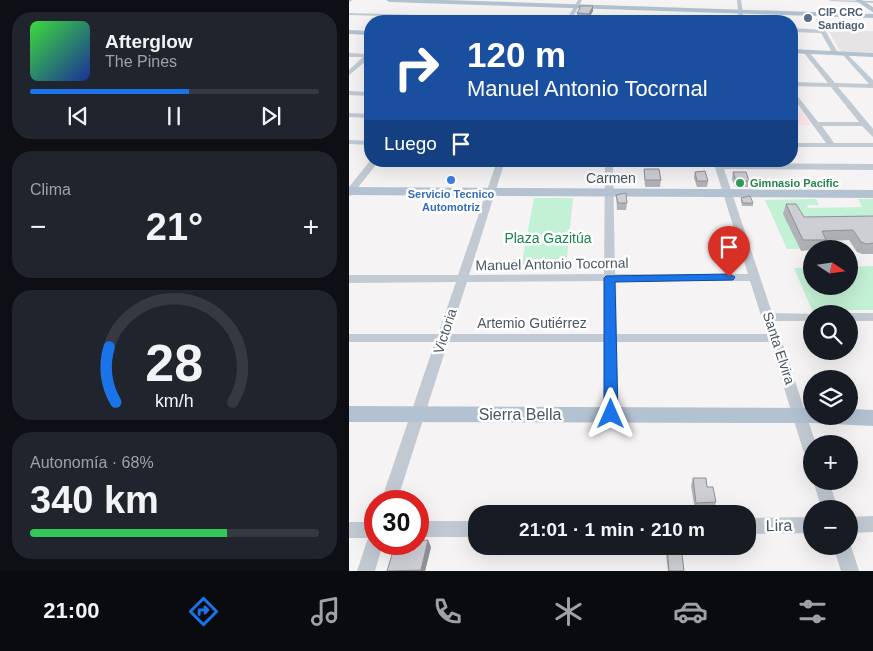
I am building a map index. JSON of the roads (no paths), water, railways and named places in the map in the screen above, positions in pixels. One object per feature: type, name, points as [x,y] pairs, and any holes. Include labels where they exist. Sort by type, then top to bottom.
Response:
[{"type":"main road","points":[[389,0],[579,3],[644,9],[873,16]]},
{"type":"main road","points":[[859,1],[873,11]]},
{"type":"main road","points":[[349,32],[364,33]]},
{"type":"main road","points":[[798,52],[873,55]]},
{"type":"main road","name":"Carmen","points":[[349,192],[873,194]]},
{"type":"main road","name":"Sierra Bella","points":[[349,414],[803,416]]},
{"type":"main road","name":"Sierra Bella","points":[[858,418],[873,418]]},
{"type":"street","points":[[739,0],[741,15]]},
{"type":"street","points":[[831,0],[873,1]]},
{"type":"street","points":[[572,15],[579,3]]},
{"type":"street","points":[[642,15],[644,9]]},
{"type":"street","points":[[349,14],[380,15]]},
{"type":"street","points":[[798,30],[823,31],[835,53]]},
{"type":"street","points":[[805,52],[873,136]]},
{"type":"street","points":[[844,53],[873,86]]},
{"type":"street","points":[[349,55],[364,55]]},
{"type":"street","points":[[349,73],[364,60]]},
{"type":"street","points":[[798,84],[873,86]]},
{"type":"street","points":[[349,93],[364,94]]},
{"type":"street","points":[[798,99],[832,145]]},
{"type":"street","points":[[349,116],[364,116]]},
{"type":"street","points":[[817,124],[864,124]]},
{"type":"street","points":[[349,142],[364,143]]},
{"type":"street","points":[[798,145],[873,145]]},
{"type":"street","points":[[798,166],[873,167]]},
{"type":"street","points":[[349,192],[370,167]]},
{"type":"street","name":"Victoria","points":[[393,490],[499,167]]},
{"type":"street","points":[[609,167],[611,414]]},
{"type":"street","name":"Santa Elvira","points":[[719,167],[775,338],[803,402]]},
{"type":"street","name":"Manuel Antonio Tocornal","points":[[349,279],[462,280],[755,277]]},
{"type":"street","points":[[768,318],[803,317]]},
{"type":"street","points":[[858,317],[873,317]]},
{"type":"street","name":"Artemio Gutiérrez","points":[[349,338],[775,338]]},
{"type":"street","points":[[858,525],[873,524]]},
{"type":"street","name":"Lira","points":[[756,526],[803,525]]},
{"type":"street","points":[[429,529],[468,529]]},
{"type":"street","points":[[349,530],[364,530]]},
{"type":"street","points":[[366,571],[371,555]]},
{"type":"street","points":[[845,555],[850,571]]},
{"type":"place","name":"CIP CRC Santiago","points":[[808,18]]},
{"type":"place","name":"Servicio Tecnico Automotriz","points":[[451,180]]},
{"type":"place","name":"Gimnasio Pacific","points":[[740,183]]},
{"type":"park label","name":"Plaza Gazitúa","points":[[548,238]]}]
